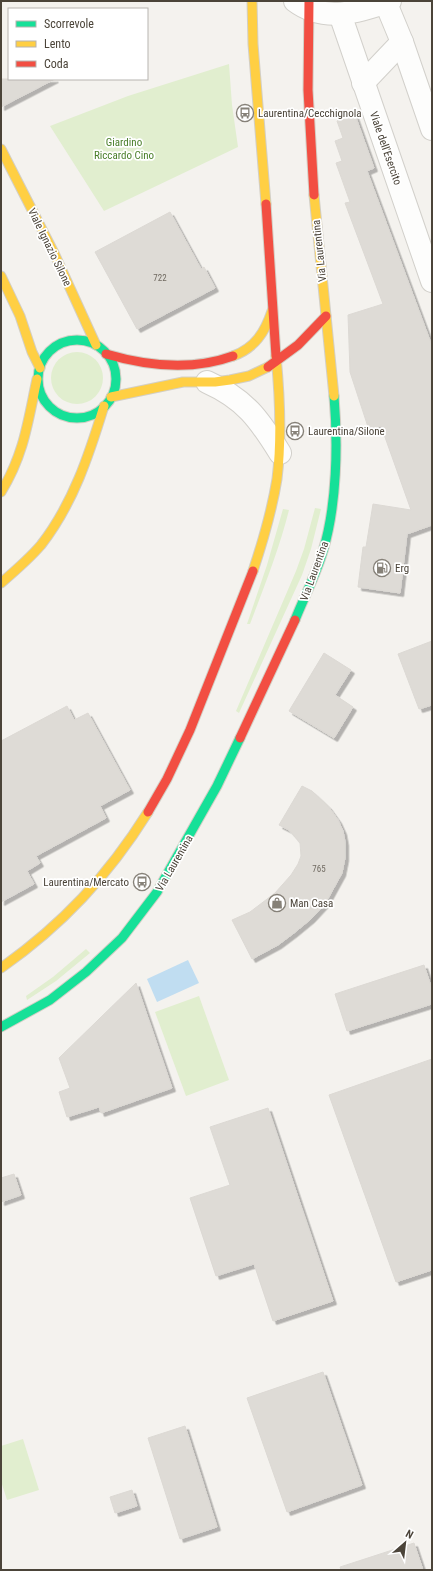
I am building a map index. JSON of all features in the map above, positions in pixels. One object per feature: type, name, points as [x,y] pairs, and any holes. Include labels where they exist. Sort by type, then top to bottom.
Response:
[{"type":"main road","points":[[1,968],[22,954],[42,937],[86,895],[129,843],[150,810],[166,781],[214,673],[242,604],[271,510],[280,453],[277,361],[253,44],[252,1]]},
{"type":"main road","name":"Via Laurentina","points":[[1,1027],[40,1005],[75,982],[122,938],[146,908],[164,880],[214,792],[287,638],[321,556],[328,530],[332,502],[336,463],[336,420],[331,356],[312,177],[304,4]]},
{"type":"main road","name":"Viale Ignazio Silone","points":[[1,149],[54,253],[96,345]]},
{"type":"main road","points":[[1,276],[20,316],[39,371],[38,386],[42,397],[49,406],[59,414],[71,417],[83,417],[94,413],[104,406],[111,397],[115,386],[115,375],[112,364],[106,354],[96,345],[84,341],[71,340],[59,344],[49,351],[42,362],[39,371],[24,446],[1,492]]},
{"type":"main road","points":[[106,354],[127,360],[158,364],[199,364],[227,359],[256,342],[264,330],[274,308]]},
{"type":"main road","points":[[111,397],[128,395],[152,388],[185,382],[207,382],[239,379],[259,372],[277,361],[309,336],[326,316]]},
{"type":"main road","points":[[1,583],[43,543],[64,513],[82,475],[104,406]]},
{"type":"street","points":[[304,4],[325,13],[340,14],[366,9],[387,2],[432,129]]},
{"type":"street","name":"Viale dell'Esercito","points":[[340,14],[432,281]]},
{"type":"street","points":[[363,83],[402,42]]},
{"type":"street","points":[[207,382],[228,393],[252,412],[280,453]]},
{"type":"green space","name":"Giardino Riccardo Cino","points":[[229,64],[232,105],[238,147],[104,211],[50,126],[128,96]]},
{"type":"green space","points":[[77,352],[87,354],[95,360],[101,368],[103,378],[101,388],[95,396],[87,402],[77,404],[67,402],[59,396],[53,388],[51,378],[53,368],[59,360],[67,354]]},
{"type":"green space","points":[[315,508],[321,509],[311,549],[302,575],[239,713],[236,711],[296,571],[304,549]]},
{"type":"green space","points":[[283,509],[289,510],[281,539],[250,624],[247,624],[267,565]]},
{"type":"green space","points":[[86,949],[90,953],[56,981],[27,1000],[26,996],[53,977]]},
{"type":"green space","points":[[199,996],[229,1080],[186,1096],[155,1012]]},
{"type":"green space","points":[[23,1439],[39,1490],[7,1500],[1,1481],[1,1446]]},
{"type":"water","points":[[188,960],[199,983],[157,1002],[147,979]]},
{"type":"building","points":[[1,79],[53,80],[1,107]]},
{"type":"building","points":[[355,115],[374,168],[367,171],[432,346],[432,525],[407,534],[400,593],[358,587],[363,547],[366,547],[373,504],[411,510],[381,426],[369,430],[350,372],[348,315],[383,304],[345,203],[350,202],[336,163],[342,161],[335,141],[343,138],[337,121]]},
{"type":"building","points":[[170,212],[201,269],[204,267],[215,288],[137,329],[95,252]]},
{"type":"building","points":[[432,641],[432,705],[419,709],[398,654]]},
{"type":"building","points":[[324,653],[351,670],[335,695],[353,707],[334,738],[289,711]]},
{"type":"building","points":[[67,706],[74,720],[88,713],[130,790],[100,806],[106,818],[36,856],[40,863],[27,871],[34,884],[1,902],[1,741]]},
{"type":"building","points":[[302,786],[312,791],[328,806],[338,820],[343,831],[345,842],[345,858],[342,873],[325,904],[311,919],[278,945],[252,959],[232,920],[250,912],[275,893],[291,875],[298,864],[301,856],[300,843],[289,830],[279,825]]},
{"type":"building","points":[[424,965],[432,989],[432,1004],[347,1031],[335,994]]},
{"type":"building","points":[[136,983],[172,1088],[101,1113],[99,1107],[67,1117],[59,1092],[70,1088],[59,1058]]},
{"type":"building","points":[[432,1059],[432,1270],[396,1282],[329,1095]]},
{"type":"building","points":[[268,1108],[333,1301],[273,1321],[254,1264],[216,1276],[190,1198],[230,1185],[210,1127]]},
{"type":"building","points":[[14,1174],[21,1195],[1,1202],[1,1178]]},
{"type":"building","points":[[323,1372],[362,1485],[287,1512],[247,1398]]},
{"type":"building","points":[[185,1426],[217,1527],[180,1539],[148,1438]]},
{"type":"building","points":[[132,1490],[137,1506],[115,1513],[110,1497]]},
{"type":"building","points":[[414,1543],[423,1570],[341,1570],[340,1567]]},
{"type":"traffic: fast","points":[[77,340],[92,343],[104,352],[113,364],[116,379],[113,394],[104,406],[92,415],[77,418],[62,415],[50,406],[41,394],[38,379],[41,364],[50,352],[62,343],[77,340]]},
{"type":"traffic: fast","points":[[295,620],[320,560],[328,533],[334,494],[336,454],[334,396]]},
{"type":"traffic: fast","points":[[1,1027],[50,1000],[86,972],[122,938],[157,892],[217,786],[240,738]]},
{"type":"traffic: slow","points":[[252,1],[253,44],[266,204]]},
{"type":"traffic: slow","points":[[1,149],[54,253],[96,345]]},
{"type":"traffic: slow","points":[[314,195],[334,396]]},
{"type":"traffic: slow","points":[[1,276],[20,316],[32,352],[40,368]]},
{"type":"traffic: slow","points":[[233,356],[241,353],[253,344],[266,326],[272,311]]},
{"type":"traffic: slow","points":[[253,571],[267,525],[277,479],[280,448],[280,418],[276,356]]},
{"type":"traffic: slow","points":[[111,397],[183,382],[215,382],[230,380],[249,376],[268,367]]},
{"type":"traffic: slow","points":[[1,492],[9,478],[20,451],[28,423],[37,379]]},
{"type":"traffic: slow","points":[[1,583],[27,560],[41,545],[62,513],[86,461],[104,406]]},
{"type":"traffic: slow","points":[[1,968],[23,952],[64,917],[82,898],[117,857],[148,812]]},
{"type":"traffic: jam","points":[[309,1],[308,90],[314,195]]},
{"type":"traffic: jam","points":[[266,204],[276,356]]},
{"type":"traffic: jam","points":[[268,367],[298,345],[326,316]]},
{"type":"traffic: jam","points":[[106,354],[153,364],[170,365],[202,364],[233,356]]},
{"type":"traffic: jam","points":[[148,812],[167,779],[190,730],[253,571]]},
{"type":"traffic: jam","points":[[240,738],[295,620]]},
{"type":"place","name":"Laurentina/Cecchignola","points":[[245,113]]},
{"type":"place","name":"Laurentina/Silone","points":[[295,431]]},
{"type":"place","name":"Erg","points":[[382,568]]},
{"type":"place","name":"Laurentina/Mercato","points":[[142,882]]},
{"type":"place","name":"Man Casa","points":[[277,903]]}]
